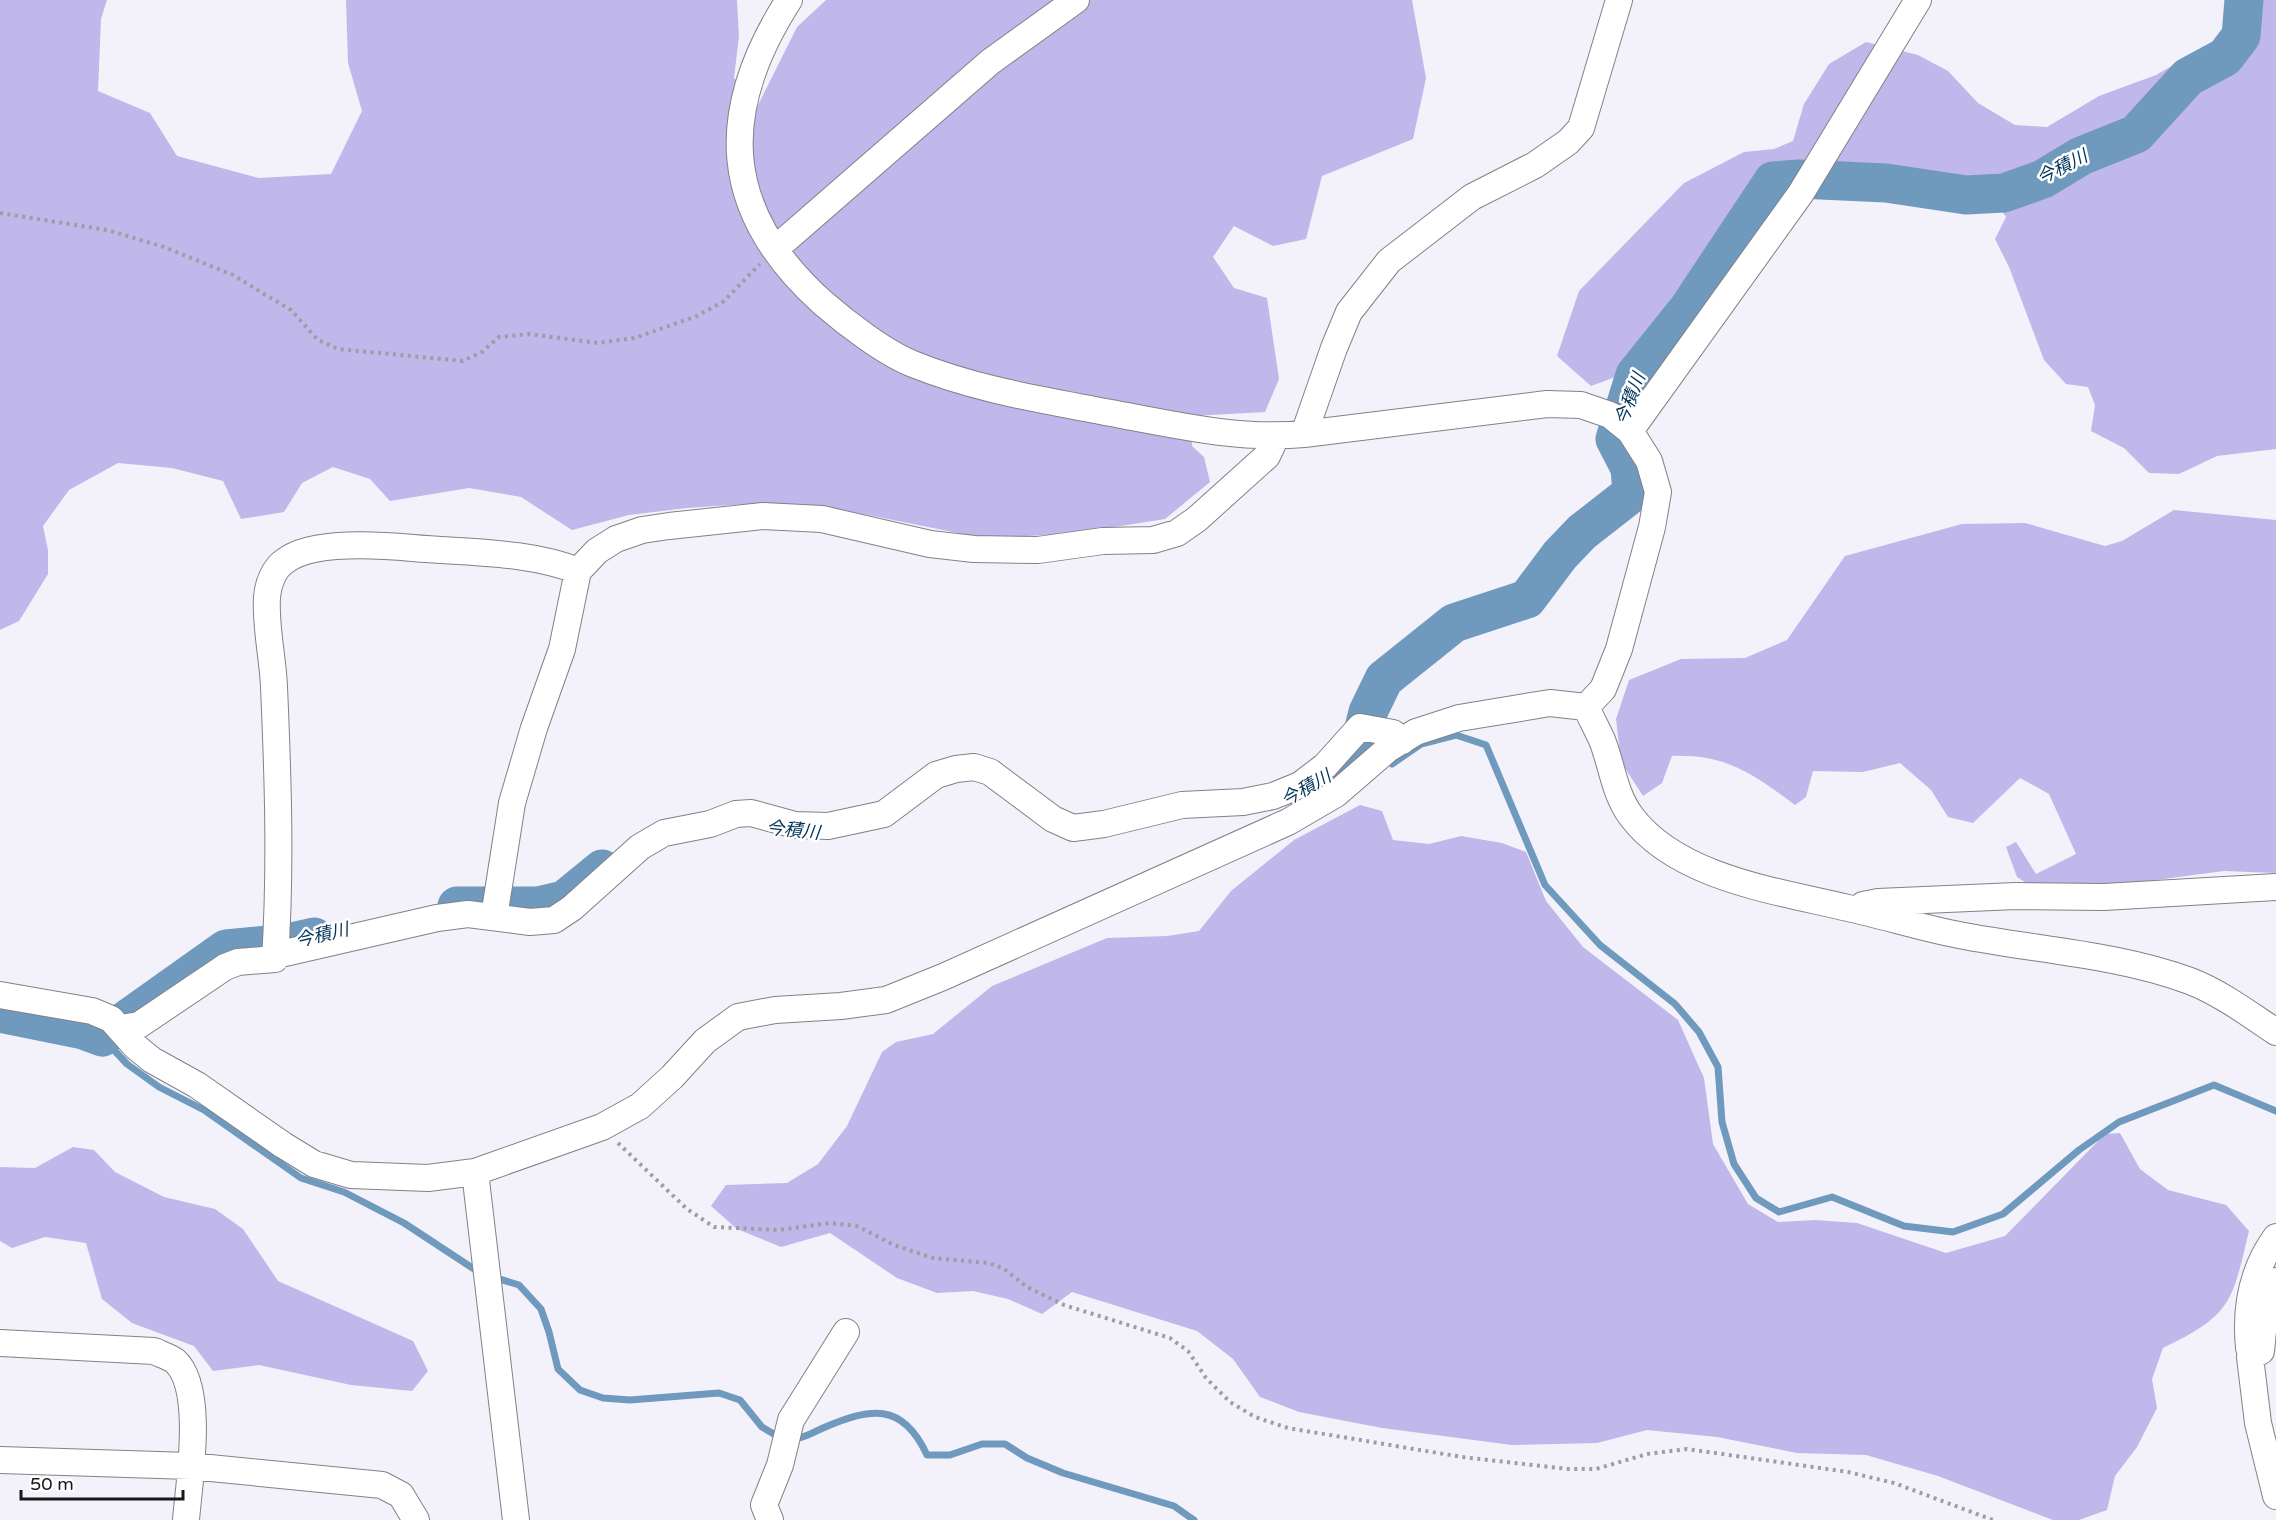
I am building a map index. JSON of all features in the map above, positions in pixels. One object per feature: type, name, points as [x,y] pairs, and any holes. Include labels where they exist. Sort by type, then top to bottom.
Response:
[{"type":"street","points":[[789,0],[768,34],[745,91],[738,144],[748,200],[775,249],[805,287],[843,321],[910,364],[987,390],[1227,433],[1276,437],[1546,404],[1581,405],[1610,416],[1630,431],[1649,461],[1658,492],[1652,527],[1618,649],[1603,689],[1586,707]]},
{"type":"street","points":[[775,249],[903,135],[990,62],[1076,0]]},
{"type":"street","points":[[1304,434],[1349,312],[1389,261],[1472,197],[1535,165],[1568,142],[1581,128],[1619,0]]},
{"type":"street","points":[[1630,431],[1800,193],[1918,0]]},
{"type":"street","points":[[494,917],[512,803],[534,728],[562,649],[578,571],[597,551],[616,539],[642,530],[731,518],[822,519],[930,544],[974,549],[1038,550],[1103,541],[1153,540],[1177,533],[1197,519],[1267,456],[1276,437]]},
{"type":"street","points":[[121,1028],[139,1025],[225,967],[238,962],[275,959],[278,844],[274,685],[267,597],[272,576],[284,561],[304,550],[399,547],[550,560],[578,571]]},
{"type":"street","points":[[0,995],[92,1011],[111,1018],[136,1047],[152,1060],[197,1085],[314,1164],[351,1175],[428,1178],[475,1172],[602,1127],[640,1106],[672,1077],[705,1041],[738,1017],[776,1010],[841,1006],[886,1000],[943,977],[1288,822],[1336,794],[1416,732],[1459,717],[1550,703],[1586,707]]},
{"type":"street","points":[[1586,707],[1602,740],[1612,777],[1631,816],[1679,859],[1713,873],[1956,935],[2143,967],[2192,982],[2232,1002],[2276,1032]]},
{"type":"street","points":[[276,955],[436,918],[468,914],[530,922],[554,920],[572,908],[640,847],[664,833],[710,824],[736,814],[751,813],[795,825],[828,826],[884,814],[936,775],[956,769],[974,767],[990,772],[1053,819],[1073,828],[1104,824],[1182,805],[1243,802],[1273,796],[1300,785],[1325,766],[1360,727],[1393,733],[1402,741]]},
{"type":"street","points":[[1848,908],[1878,902],[2016,896],[2104,897],[2262,886],[2276,887]]},
{"type":"street","points":[[475,1172],[479,1186],[516,1520]]},
{"type":"street","points":[[2276,1237],[2257,1271],[2248,1302],[2250,1358],[2258,1423],[2276,1496]]},
{"type":"street","points":[[2250,1358],[2260,1351],[2264,1321],[2276,1281]]},
{"type":"street","points":[[770,1520],[764,1505],[780,1466],[791,1420],[846,1332]]},
{"type":"street","points":[[0,1343],[154,1351],[175,1361],[188,1382],[193,1407],[186,1520]]},
{"type":"street","points":[[0,1460],[190,1466],[382,1485],[401,1495],[416,1520]]},
{"type":"path","points":[[0,213],[107,230],[183,255],[233,275],[291,310],[318,340],[338,349],[463,361],[482,352],[499,337],[529,334],[598,343],[635,338],[697,316],[724,301],[775,249]]},
{"type":"path","points":[[602,1127],[687,1209],[714,1227],[779,1230],[830,1223],[857,1226],[894,1245],[933,1258],[988,1263],[1002,1268],[1027,1287],[1064,1305],[1170,1338],[1188,1351],[1206,1378],[1230,1402],[1255,1417],[1288,1428],[1462,1457],[1568,1469],[1596,1469],[1647,1455],[1687,1449],[1848,1472],[1894,1483],[1993,1520]]},
{"type":"shaded area","points":[[0,0],[107,0],[101,19],[98,91],[150,113],[177,156],[259,178],[331,174],[362,111],[348,63],[346,0],[737,0],[739,36],[734,78],[757,107],[797,27],[826,0],[1412,0],[1426,78],[1413,139],[1322,176],[1306,239],[1273,246],[1234,226],[1213,257],[1234,288],[1267,298],[1279,379],[1265,412],[1192,416],[1192,446],[1204,457],[1210,482],[1165,519],[1070,534],[983,538],[823,506],[761,503],[629,515],[572,530],[521,497],[469,488],[390,501],[370,479],[333,467],[302,483],[284,512],[241,519],[223,481],[172,468],[118,463],[69,490],[43,526],[48,550],[48,574],[19,621],[0,630]]},
{"type":"shaded area","points":[[2247,0],[2276,0],[2276,449],[2217,456],[2179,474],[2149,473],[2124,448],[2091,431],[2095,405],[2088,387],[2066,384],[2044,360],[2009,267],[1995,239],[2006,217],[1989,192],[1922,175],[1841,176],[1773,170],[1637,369],[1591,386],[1557,356],[1579,291],[1684,183],[1744,152],[1774,149],[1793,141],[1804,104],[1829,64],[1866,42],[1918,55],[1948,71],[1978,103],[2015,125],[2047,127],[2099,96],[2156,75],[2225,35],[2245,14]]},
{"type":"shaded area","points":[[2174,510],[2276,520],[2276,873],[2224,871],[2148,881],[2034,888],[2017,877],[2006,847],[2016,842],[2036,874],[2076,854],[2049,794],[2020,778],[1973,823],[1948,817],[1931,790],[1900,763],[1863,772],[1813,771],[1806,797],[1795,805],[1766,784],[1738,768],[1709,758],[1691,756],[1672,756],[1662,783],[1643,796],[1621,762],[1616,719],[1629,680],[1681,659],[1745,658],[1787,640],[1845,556],[1962,524],[2025,523],[2105,546],[2122,541]]},
{"type":"shaded area","points":[[1360,805],[1382,811],[1393,840],[1429,844],[1461,836],[1502,843],[1526,852],[1546,901],[1583,947],[1678,1020],[1704,1078],[1713,1144],[1748,1204],[1778,1222],[1816,1220],[1857,1223],[1946,1253],[2005,1236],[2105,1134],[2120,1133],[2140,1169],[2168,1190],[2226,1205],[2249,1231],[2233,1291],[2226,1304],[2203,1326],[2163,1348],[2152,1379],[2157,1408],[2137,1447],[2115,1476],[2107,1510],[2079,1520],[2053,1520],[1938,1476],[1866,1455],[1797,1453],[1717,1437],[1647,1430],[1597,1443],[1512,1445],[1382,1428],[1299,1412],[1260,1397],[1233,1359],[1197,1331],[1072,1292],[1042,1314],[1008,1299],[973,1291],[937,1293],[897,1278],[830,1233],[781,1247],[737,1229],[711,1206],[726,1185],[787,1183],[818,1164],[847,1126],[882,1052],[896,1042],[933,1034],[992,986],[1107,938],[1167,936],[1199,931],[1231,891],[1294,840]]},
{"type":"shaded area","points":[[73,1147],[94,1150],[115,1172],[164,1197],[215,1209],[243,1229],[278,1281],[413,1341],[428,1371],[412,1391],[351,1385],[259,1365],[213,1371],[194,1346],[132,1323],[102,1299],[86,1243],[45,1237],[12,1248],[0,1241],[0,1167],[35,1168]]},
{"type":"waterway","name":"今積川","points":[[1344,761],[1360,744],[1368,712],[1384,679],[1454,623],[1527,599],[1560,555],[1582,532],[1632,493],[1630,468],[1615,439],[1635,375],[1688,309],[1773,181],[1799,179],[1886,183],[1966,195],[2004,193],[2043,179],[2081,156],[2136,134],[2188,77],[2225,57],[2241,36],[2244,0]]},
{"type":"waterway","points":[[1387,757],[1392,764],[1421,744],[1456,735],[1486,745],[1545,885],[1600,945],[1675,1004],[1699,1032],[1718,1067],[1722,1122],[1734,1164],[1756,1198],[1779,1212],[1832,1197],[1904,1226],[1953,1232],[2003,1214],[2079,1150],[2119,1122],[2214,1085],[2276,1111]]},
{"type":"waterway","points":[[1360,744],[1374,741],[1376,744]]},
{"type":"waterway","name":"今積川","points":[[457,906],[538,906],[564,900],[602,869]]},
{"type":"waterway","name":"今積川","points":[[0,1013],[83,1030],[102,1037],[226,949],[287,943],[314,937]]},
{"type":"waterway","points":[[102,1037],[127,1064],[159,1087],[204,1110],[301,1178],[344,1192],[404,1223],[480,1273]]},
{"type":"waterway","points":[[493,1277],[519,1285],[541,1309],[558,1369],[580,1390],[603,1398],[630,1400],[719,1393],[740,1400],[762,1427],[782,1439]]},
{"type":"waterway","points":[[793,1439],[805,1437],[856,1416],[883,1414],[896,1417],[907,1425],[927,1455],[950,1455],[982,1444],[1005,1444],[1027,1458],[1063,1473],[1174,1506],[1194,1520]]}]
